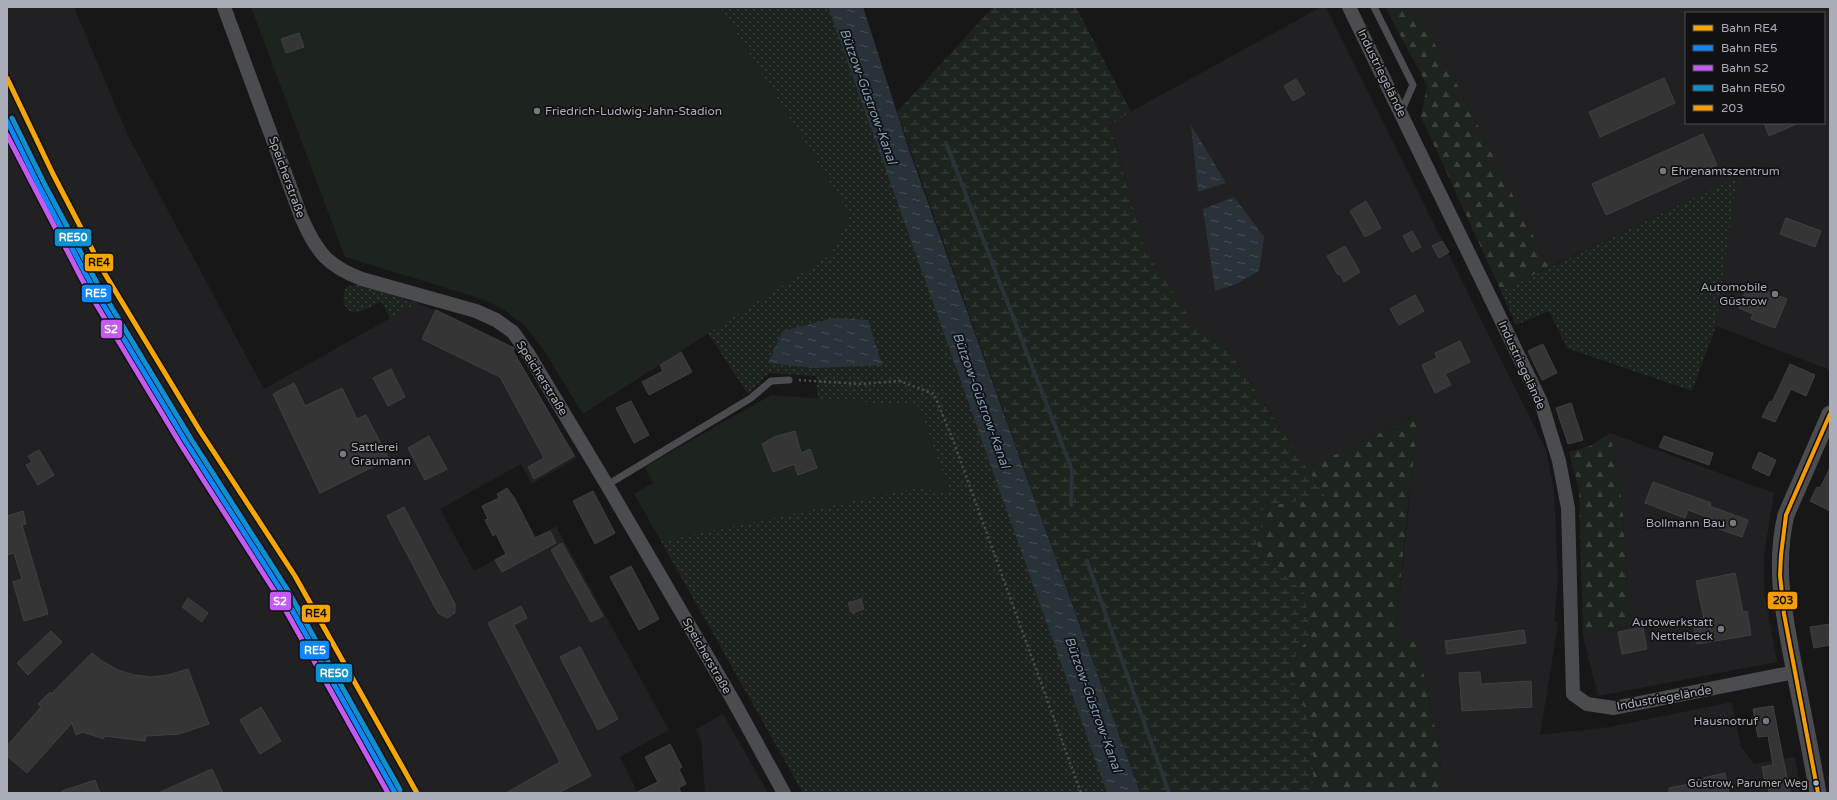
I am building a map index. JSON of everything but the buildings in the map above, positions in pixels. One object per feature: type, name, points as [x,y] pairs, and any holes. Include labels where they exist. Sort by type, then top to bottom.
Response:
[{"type":"street","name":"Speicherstraße","points":[[224,7],[302,219],[312,240],[330,263],[344,272],[362,279],[476,311],[496,320],[513,332],[530,354],[607,484],[730,696],[784,793]]},
{"type":"street","name":"Industriegelände","points":[[1349,7],[1402,112],[1466,249],[1541,402],[1559,461],[1568,508],[1573,694],[1587,704],[1614,708],[1795,672]]},
{"type":"street","points":[[1818,793],[1782,603],[1779,563],[1782,533],[1792,499],[1830,414]]},
{"type":"lane","points":[[1374,7],[1413,85],[1402,112]]},
{"type":"lane","points":[[607,484],[751,398],[771,381],[789,380]]},
{"type":"path","points":[[789,380],[859,384],[900,381],[934,394],[953,440],[1081,793]]},
{"type":"shaded area","points":[[7,7],[74,7],[129,138],[264,389],[417,303],[435,310],[511,347],[577,458],[532,484],[521,464],[440,509],[474,571],[556,526],[669,730],[620,757],[638,793],[7,793]]},
{"type":"shaded area","points":[[1321,7],[1326,7],[1546,450],[1554,490],[1558,578],[1554,621],[1558,624],[1540,735],[1609,727],[1732,702],[1741,747],[1754,764],[1795,757],[1801,793],[1443,793],[1439,747],[1416,638],[1395,640],[1418,414],[1307,468],[1223,342],[1196,329],[1145,249],[1110,123]]},
{"type":"shaded area","points":[[1414,7],[1830,7],[1830,370],[1716,326],[1737,177],[1549,267],[1458,86]]},
{"type":"shaded area","points":[[1610,433],[1774,493],[1764,555],[1764,574],[1765,596],[1777,662],[1598,696],[1583,636],[1630,622],[1622,502]]},
{"type":"shaded area","points":[[723,714],[768,793],[705,793],[701,739],[696,729]]},
{"type":"green space","name":"Friedrich-Ludwig-Jahn-Stadion","points":[[251,7],[720,7],[850,215],[831,254],[583,414],[543,349],[526,327],[503,309],[476,297],[345,257]]},
{"type":"green space","points":[[720,7],[828,7],[1107,793],[803,793],[661,541],[916,488],[950,492],[918,406],[818,399],[816,376],[769,373],[748,394],[708,333],[831,254],[850,215]]},
{"type":"green space","points":[[993,7],[1076,7],[1131,112],[1110,124],[1145,249],[1196,328],[1223,342],[1326,497],[1264,506],[1257,551],[1304,593],[1311,635],[1286,668],[1300,695],[1313,737],[1313,793],[1140,793],[897,112]]},
{"type":"green space","points":[[1385,7],[1414,7],[1458,86],[1549,267],[1501,291],[1421,117],[1427,85]]},
{"type":"green space","points":[[1737,177],[1716,326],[1692,391],[1567,348],[1549,311],[1516,325],[1501,291]]},
{"type":"green space","points":[[357,284],[417,303],[390,318],[381,301],[364,310],[355,312],[351,311],[347,309],[345,305],[343,296],[344,291],[346,287]]},
{"type":"green space","points":[[771,395],[918,406],[950,492],[916,488],[661,541],[634,494],[653,483],[645,467]]},
{"type":"green space","points":[[1419,414],[1407,515],[1395,640],[1416,638],[1439,747],[1443,793],[1313,793],[1313,737],[1300,695],[1286,667],[1311,635],[1257,551],[1264,506],[1326,497],[1307,468]]},
{"type":"green space","points":[[1610,433],[1622,502],[1630,622],[1583,636],[1579,489],[1569,452],[1590,446]]},
{"type":"water","name":"Bützow-Güstrow-Kanal","points":[[828,7],[863,7],[908,147],[1140,793],[1107,793]]},
{"type":"water","points":[[1191,125],[1226,183],[1198,192]]},
{"type":"water","points":[[1234,197],[1264,237],[1259,271],[1236,284],[1215,291],[1203,209]]},
{"type":"water","points":[[834,318],[868,320],[882,365],[815,368],[768,363],[783,331]]},
{"type":"waterway","points":[[946,143],[1072,470],[1071,505]]},
{"type":"waterway","points":[[1087,561],[1169,793]]},
{"type":"rail line","name":"RE4","points":[[7,78],[53,174],[105,274],[200,431],[295,576],[417,793]]},
{"type":"rail line","name":"RE50","points":[[12,118],[45,185],[97,283],[191,439],[287,589],[400,790]]},
{"type":"rail line","name":"RE5","points":[[7,121],[40,188],[92,286],[186,442],[282,592],[395,793]]},
{"type":"rail line","name":"S2","points":[[7,135],[87,289],[181,445],[277,595],[388,793]]},
{"type":"transit line","name":"203","points":[[1818,793],[1784,614],[1780,575],[1786,515],[1830,414]]},
{"type":"place","name":"Friedrich-Ludwig-Jahn-Stadion","points":[[537,111]]},
{"type":"place","name":"Ehrenamtszentrum","points":[[1663,171]]},
{"type":"place","name":"Automobile Güstrow","points":[[1775,294]]},
{"type":"place","name":"Sattlerei Graumann","points":[[343,454]]},
{"type":"place","name":"Bollmann Bau","points":[[1733,523]]},
{"type":"place","name":"Autowerkstatt Nettelbeck","points":[[1721,629]]},
{"type":"place","name":"Hausnotruf","points":[[1766,721]]},
{"type":"place","name":"Güstrow, Parumer Weg","points":[[1816,783]]}]
